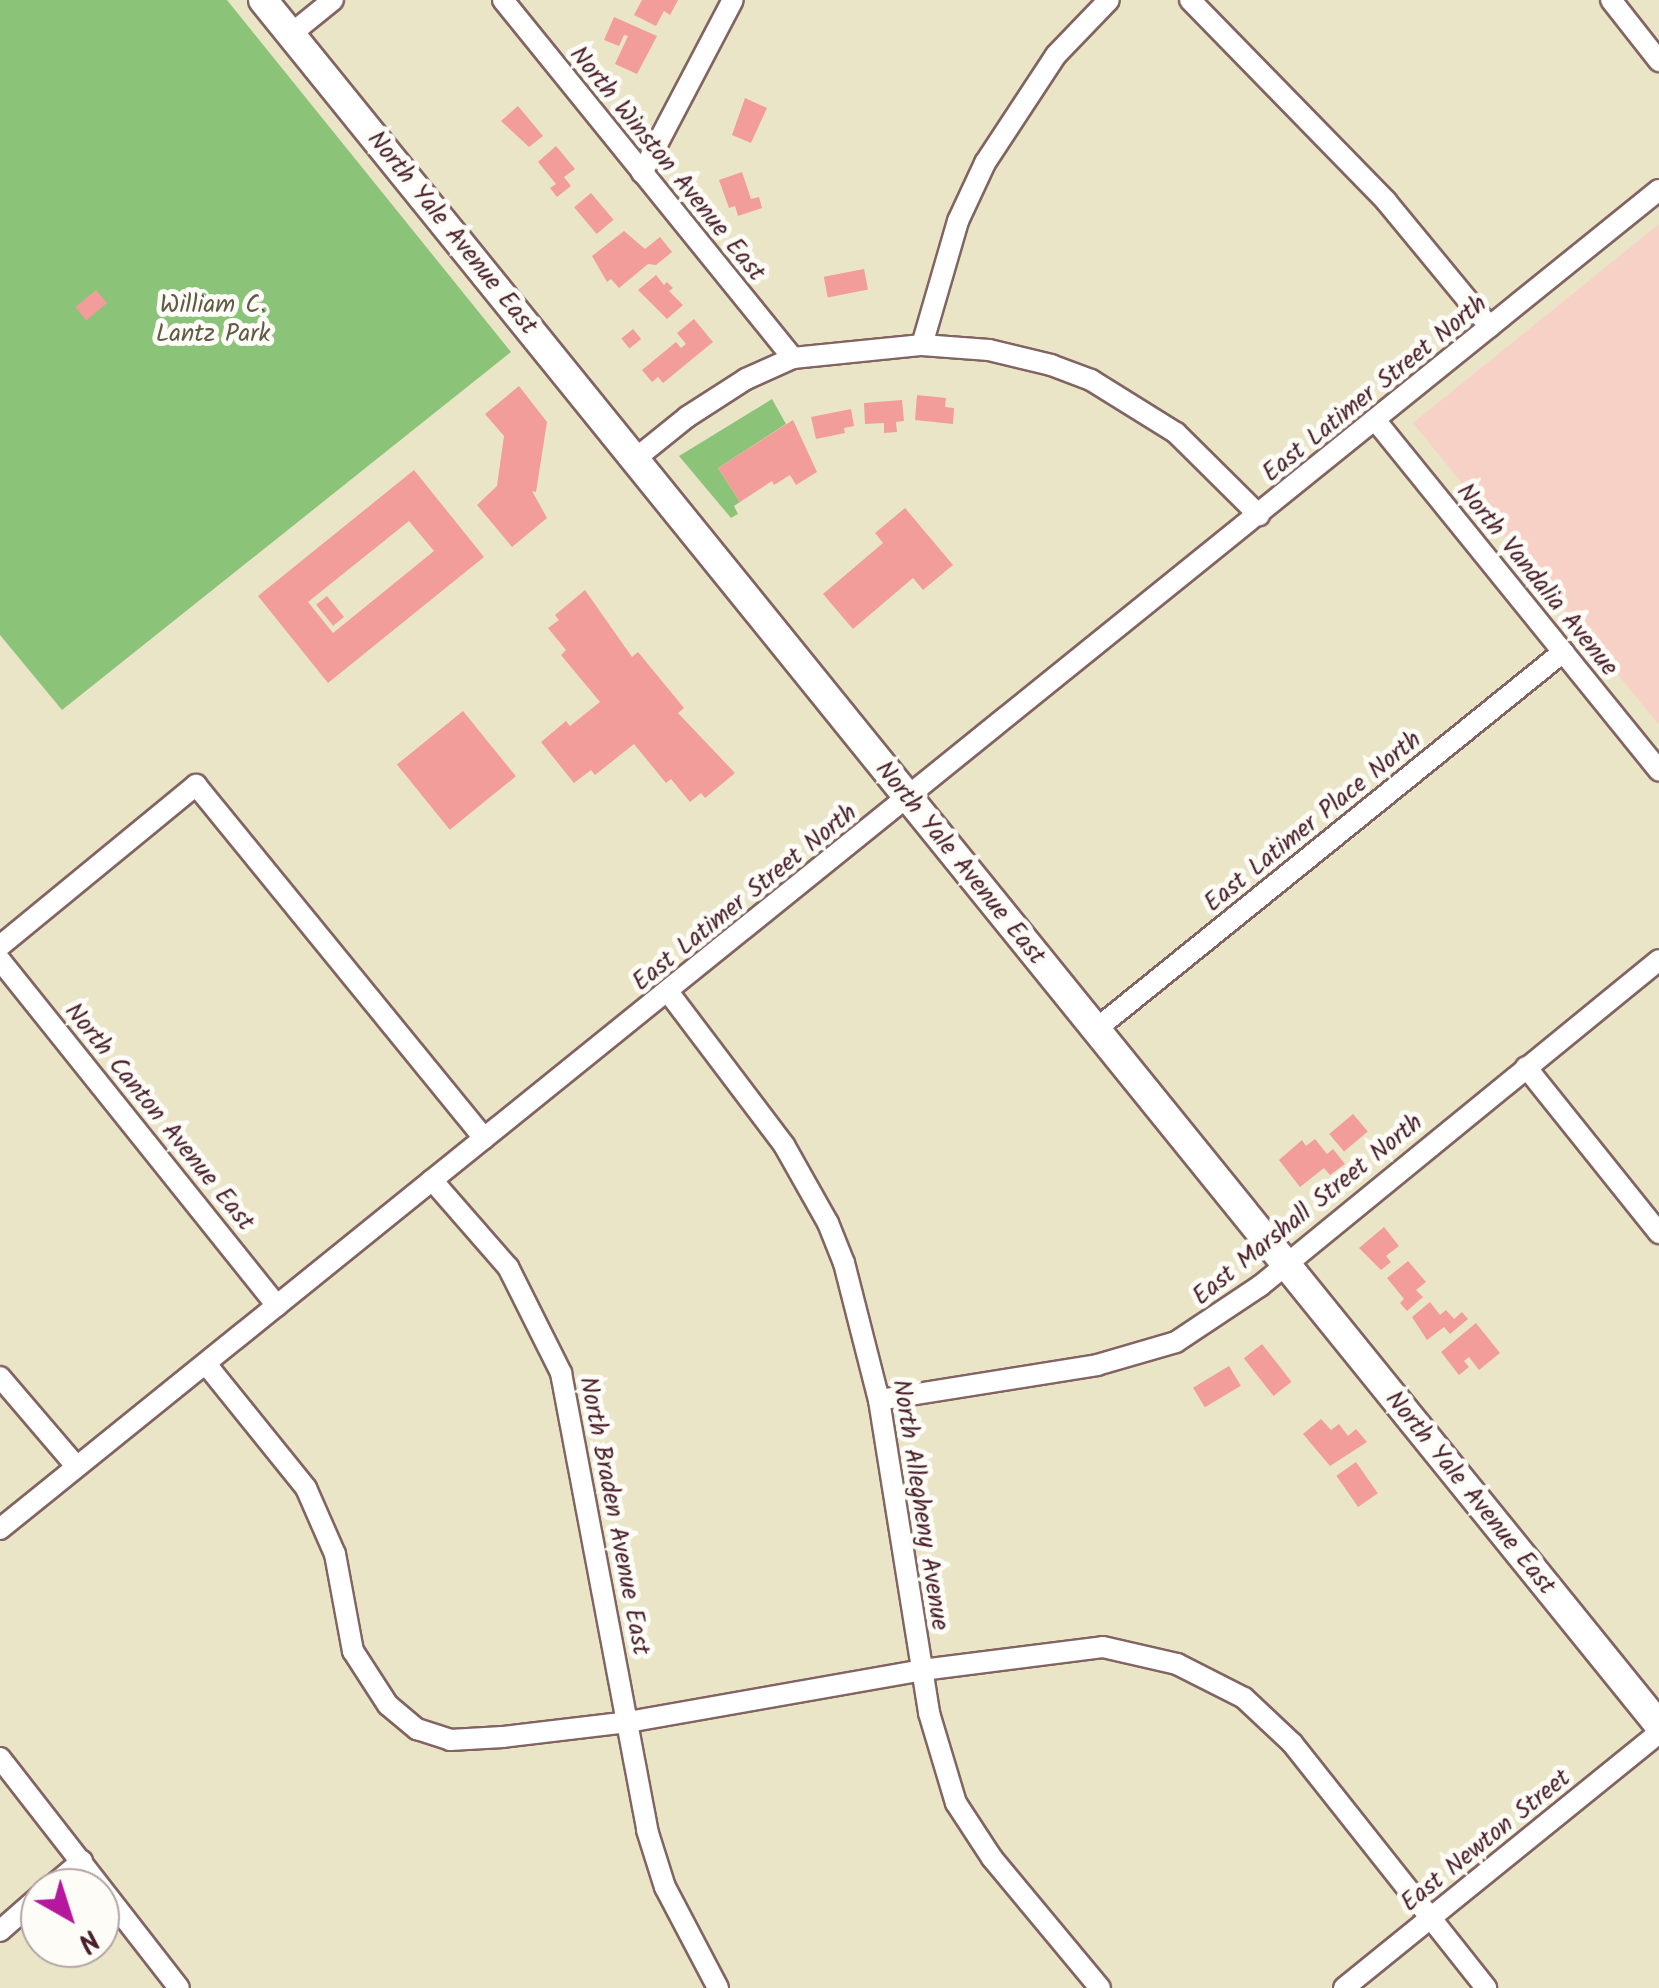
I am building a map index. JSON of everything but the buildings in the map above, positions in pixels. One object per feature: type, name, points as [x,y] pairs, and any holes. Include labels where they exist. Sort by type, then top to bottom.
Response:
[{"type":"main road","name":"North Yale Avenue East","points":[[263,0],[1659,1729]]},
{"type":"street","points":[[291,34],[333,0]]},
{"type":"street","name":"North Winston Avenue East","points":[[503,0],[793,358]]},
{"type":"street","points":[[642,174],[733,0]]},
{"type":"street","points":[[922,345],[958,221],[985,163],[1056,56],[1109,0]]},
{"type":"street","points":[[1190,0],[1386,202],[1490,327]]},
{"type":"street","points":[[1611,0],[1659,61]]},
{"type":"street","name":"East Latimer Street North","points":[[0,1529],[669,993],[1659,190]]},
{"type":"street","points":[[635,459],[731,388],[793,358],[922,345],[988,350],[1091,380],[1176,433],[1260,515]]},
{"type":"street","name":"North Vandalia Avenue","points":[[1376,421],[1659,771]]},
{"type":"street","name":"East Latimer Place North","points":[[1095,1030],[1563,652]]},
{"type":"street","points":[[0,946],[196,785],[484,1138]]},
{"type":"street","name":"North Canton Avenue East","points":[[0,960],[277,1306]]},
{"type":"street","name":"East Marshall Street North","points":[[878,1400],[1142,1355],[1176,1342],[1220,1315],[1284,1265],[1659,960]]},
{"type":"street","name":"North Allegheny Avenue","points":[[669,993],[784,1145],[828,1222],[864,1334],[878,1400],[922,1670],[1103,1647],[1177,1664],[1223,1684],[1292,1744],[1486,1988]]},
{"type":"street","points":[[1526,1068],[1659,1233]]},
{"type":"street","name":"North Braden Avenue East","points":[[432,1180],[508,1267],[561,1373],[628,1722]]},
{"type":"street","points":[[206,1364],[306,1488],[336,1554],[354,1652],[403,1721],[432,1735],[466,1741],[628,1722],[922,1670],[943,1772],[966,1822],[1100,1988]]},
{"type":"street","points":[[0,1377],[76,1466]]},
{"type":"street","points":[[628,1722],[648,1830],[665,1887],[718,1988]]},
{"type":"street","name":"East Newton Street","points":[[1344,1988],[1659,1729]]},
{"type":"street","points":[[0,1758],[179,1988]]},
{"type":"street","points":[[74,1868],[82,1861]]},
{"type":"street","points":[[0,1930],[20,1913]]},
{"type":"shaded area","points":[[1659,224],[1659,725],[1413,423]]},
{"type":"green space","name":"William C. Lantz Park","points":[[0,0],[227,0],[511,352],[62,710],[0,635]]},
{"type":"green space","points":[[772,399],[786,424],[718,468],[740,502],[734,506],[738,514],[731,518],[679,456]]}]
